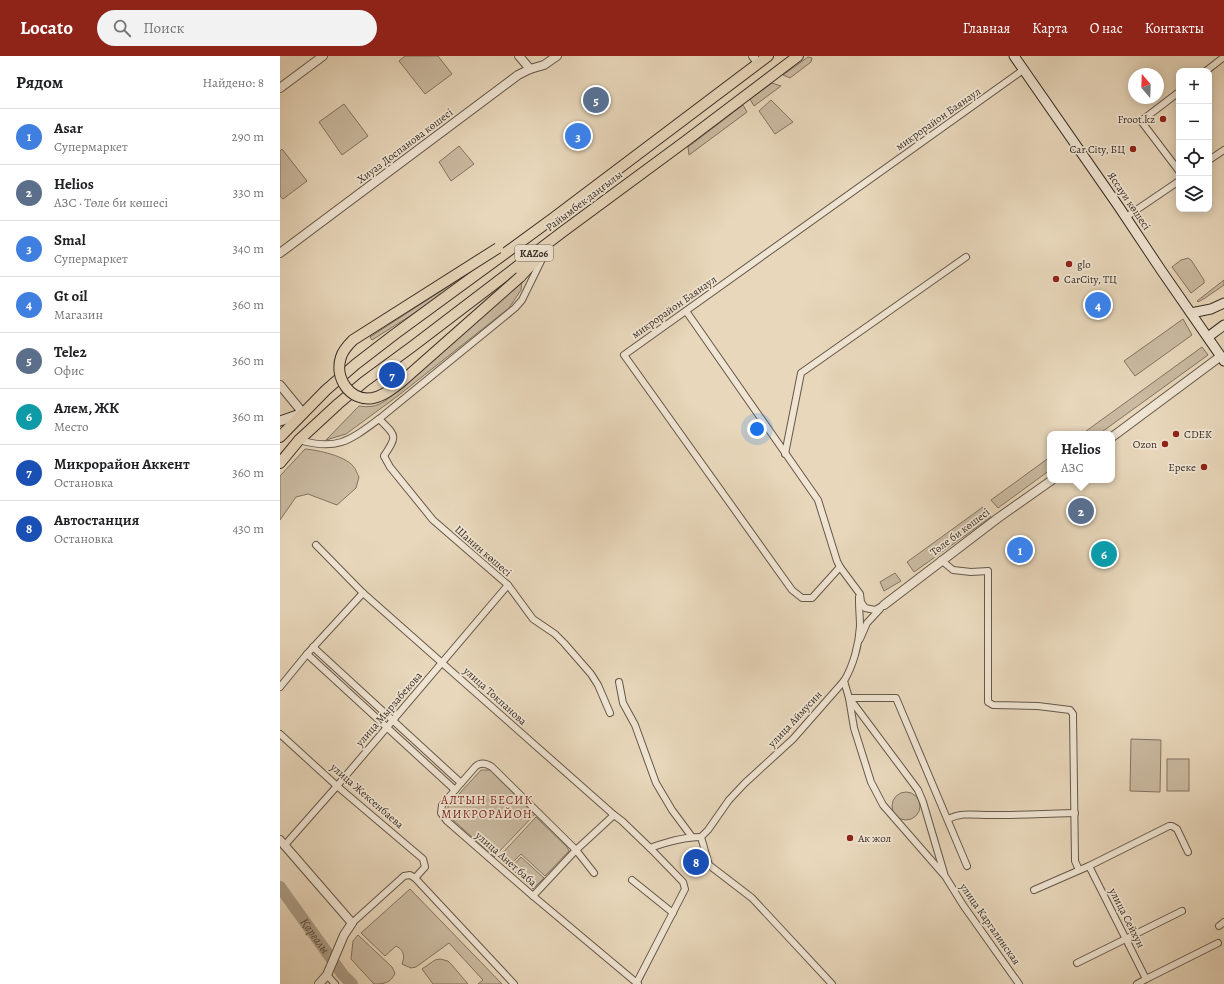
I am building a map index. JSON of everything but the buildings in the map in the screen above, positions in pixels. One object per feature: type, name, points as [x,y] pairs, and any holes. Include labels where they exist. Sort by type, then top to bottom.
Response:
[{"type":"highway","name":"Райымбек даңғылы","points":[[282,435],[326,390],[356,364],[552,219],[755,60],[768,56]]},
{"type":"highway","name":"Райымбек даңғылы","points":[[280,463],[299,440],[364,382],[798,56]]},
{"type":"highway","points":[[552,219],[498,248],[354,340],[343,352],[339,365],[340,374],[344,385],[352,393],[364,398],[373,398],[388,392],[520,277],[561,233]]},
{"type":"main road","name":"Яссауи көшесі","points":[[1014,56],[1223,357]]},
{"type":"main road","points":[[1191,313],[1211,309],[1224,303]]},
{"type":"main road","points":[[1208,337],[1224,325]]},
{"type":"main road","points":[[280,420],[303,414]]},
{"type":"street","points":[[280,88],[323,56]]},
{"type":"street","points":[[519,56],[530,69]]},
{"type":"street","name":"Хиуаз Доспанова көшесі","points":[[280,253],[518,75],[530,69],[544,66],[557,56]]},
{"type":"street","points":[[1210,68],[1224,57]]},
{"type":"street","name":"микрорайон Баянаул","points":[[840,567],[812,598],[802,598],[792,590],[624,355],[1024,70]]},
{"type":"street","points":[[1176,94],[1141,121],[1176,167]]},
{"type":"street","points":[[1212,158],[1224,150]]},
{"type":"street","points":[[1126,217],[1176,183]]},
{"type":"street","points":[[299,440],[313,444],[327,445],[344,442],[359,434],[379,420],[515,308],[522,300],[548,247]]},
{"type":"street","points":[[785,454],[802,373],[966,257]]},
{"type":"street","points":[[686,311],[818,500],[837,561],[860,594],[861,602],[865,608],[875,610],[884,605]]},
{"type":"street","points":[[1115,435],[1223,357]]},
{"type":"street","points":[[280,385],[282,394],[303,414]]},
{"type":"street","points":[[280,420],[282,435]]},
{"type":"street","name":"Шанин көшесі","points":[[379,420],[392,432],[394,438],[393,443],[384,456],[390,467],[433,520],[508,585],[533,619],[555,634],[564,643],[591,674],[598,685],[610,713]]},
{"type":"street","name":"Төле би көшесі","points":[[884,605],[941,560],[1048,483]]},
{"type":"street","name":"улица Токпанова","points":[[316,545],[363,592],[612,817],[622,821],[683,882],[685,890],[673,913]]},
{"type":"street","points":[[941,560],[953,570],[971,572],[988,571],[988,702],[992,705],[1038,706],[1070,710],[1073,714],[1075,861],[1079,870]]},
{"type":"street","name":"улица Мырзабекова","points":[[282,843],[337,786],[508,585]]},
{"type":"street","points":[[280,687],[313,647],[363,592]]},
{"type":"street","name":"улица Аймусин","points":[[701,837],[708,830],[729,800],[745,783],[793,739],[844,682],[856,650],[860,628],[860,594]]},
{"type":"street","points":[[856,650],[867,623],[884,605]]},
{"type":"street","points":[[313,647],[461,783]]},
{"type":"street","points":[[307,654],[455,790]]},
{"type":"street","points":[[619,682],[623,703],[635,725],[656,782],[672,810],[692,837]]},
{"type":"street","points":[[844,682],[849,698],[854,728],[871,782],[883,805],[945,876]]},
{"type":"street","points":[[849,698],[896,698],[967,866]]},
{"type":"street","points":[[849,698],[918,790],[924,802],[945,876]]},
{"type":"street","name":"улица Жексенбаева","points":[[280,734],[337,786],[423,859],[425,867],[415,878]]},
{"type":"street","name":"улица Анет баба","points":[[576,850],[490,766],[482,764],[477,765],[455,790],[440,811],[442,815],[535,894],[637,984]]},
{"type":"street","points":[[948,819],[963,814],[988,815],[1075,813]]},
{"type":"street","points":[[535,894],[576,850],[612,817]]},
{"type":"street","points":[[1034,890],[1089,866],[1169,826],[1177,829],[1188,852]]},
{"type":"street","points":[[650,848],[667,842],[692,837],[701,837],[709,865],[752,898],[832,984]]},
{"type":"street","points":[[282,843],[352,923]]},
{"type":"street","points":[[576,850],[594,873]]},
{"type":"street","name":"улица Сейхун","points":[[1089,866],[1146,978]]},
{"type":"street","points":[[319,984],[328,971],[344,935],[352,923],[404,876],[410,875],[415,878],[514,984]]},
{"type":"street","name":"улица Каргалинская","points":[[945,876],[963,905],[1019,984]]},
{"type":"street","points":[[632,880],[673,913],[637,984]]},
{"type":"street","points":[[1077,962],[1182,911]]},
{"type":"street","points":[[1137,984],[1146,978],[1218,943]]},
{"type":"street","points":[[328,971],[335,984]]},
{"type":"shaded area","points":[[405,56],[438,56],[452,74],[425,94],[399,61]]},
{"type":"shaded area","points":[[808,57],[812,58],[811,62],[790,78],[783,75]]},
{"type":"shaded area","points":[[772,83],[781,86],[754,106],[750,99]]},
{"type":"shaded area","points":[[771,100],[793,122],[775,134],[759,111]]},
{"type":"shaded area","points":[[344,104],[368,136],[342,155],[319,122]]},
{"type":"shaded area","points":[[743,105],[747,112],[689,155],[688,147]]},
{"type":"shaded area","points":[[459,146],[474,164],[451,181],[439,162]]},
{"type":"shaded area","points":[[282,149],[307,181],[283,199],[280,196],[280,151]]},
{"type":"shaded area","points":[[492,258],[413,314],[372,340],[370,337]]},
{"type":"shaded area","points":[[1188,258],[1191,260],[1204,280],[1204,283],[1191,293],[1172,267],[1181,260]]},
{"type":"shaded area","points":[[522,280],[521,290],[509,308],[399,395],[346,434],[326,440],[359,406],[376,406],[397,392]]},
{"type":"shaded area","points":[[1224,280],[1224,285],[1205,298],[1198,302],[1197,301]]},
{"type":"shaded area","points":[[1183,319],[1192,335],[1135,376],[1124,361]]},
{"type":"shaded area","points":[[1202,347],[1208,355],[1103,431],[1086,431]]},
{"type":"shaded area","points":[[305,449],[338,456],[349,462],[354,467],[359,477],[356,488],[337,505],[308,494],[296,497],[280,520],[280,476]]},
{"type":"shaded area","points":[[1047,459],[1047,472],[998,508],[991,500]]},
{"type":"shaded area","points":[[983,507],[991,517],[914,572],[907,562]]},
{"type":"shaded area","points":[[895,573],[901,581],[884,591],[880,582]]},
{"type":"shaded area","points":[[1131,739],[1161,740],[1160,792],[1130,791]]},
{"type":"shaded area","points":[[1167,759],[1189,759],[1189,791],[1167,791]]},
{"type":"shaded area","points":[[481,770],[493,770],[536,813],[494,857],[452,819],[448,812],[448,806]]},
{"type":"shaded area","points":[[906,792],[916,796],[920,806],[916,816],[906,820],[896,816],[892,806],[896,796]]},
{"type":"shaded area","points":[[536,817],[567,847],[569,851],[545,876],[521,854],[508,867],[498,858]]},
{"type":"shaded area","points":[[521,857],[544,878],[533,889],[511,868]]},
{"type":"shaded area","points":[[410,889],[502,984],[478,984],[483,980],[449,943],[416,967],[411,968],[402,964],[403,954],[401,949],[396,946],[385,956],[361,933]]},
{"type":"shaded area","points":[[358,935],[392,967],[395,973],[389,981],[374,984],[351,959],[353,941]]},
{"type":"shaded area","points":[[440,959],[448,961],[468,984],[433,984],[422,969],[435,960]]},
{"type":"waterway","name":"Қарғалы","points":[[280,887],[343,975],[352,984]]},
{"type":"place","name":"Tele2","points":[[596,100]]},
{"type":"place","name":"Froot.kz","points":[[1163,119]]},
{"type":"place","name":"Smal","points":[[578,136]]},
{"type":"place","name":"Car City, БЦ","points":[[1133,149]]},
{"type":"place","name":"glo","points":[[1069,264]]},
{"type":"place","name":"CarCity, ТЦ","points":[[1056,279]]},
{"type":"place","name":"Gt oil","points":[[1098,305]]},
{"type":"place","name":"Микрорайон Аккент","points":[[392,375]]},
{"type":"place","name":"CDEK","points":[[1176,434]]},
{"type":"place","name":"Ozon","points":[[1165,444]]},
{"type":"place","name":"Ереке","points":[[1204,467]]},
{"type":"place","name":"Helios","points":[[1081,511]]},
{"type":"place","name":"Asar","points":[[1020,550]]},
{"type":"place","name":"Алем, ЖК","points":[[1104,554]]},
{"type":"place","name":"Ак жол","points":[[850,838]]},
{"type":"place","name":"Автостанция","points":[[696,862]]},
{"type":"district","name":"АЛТЫН БЕСИК МИКРОРАЙОН","points":[[487,807]]}]
